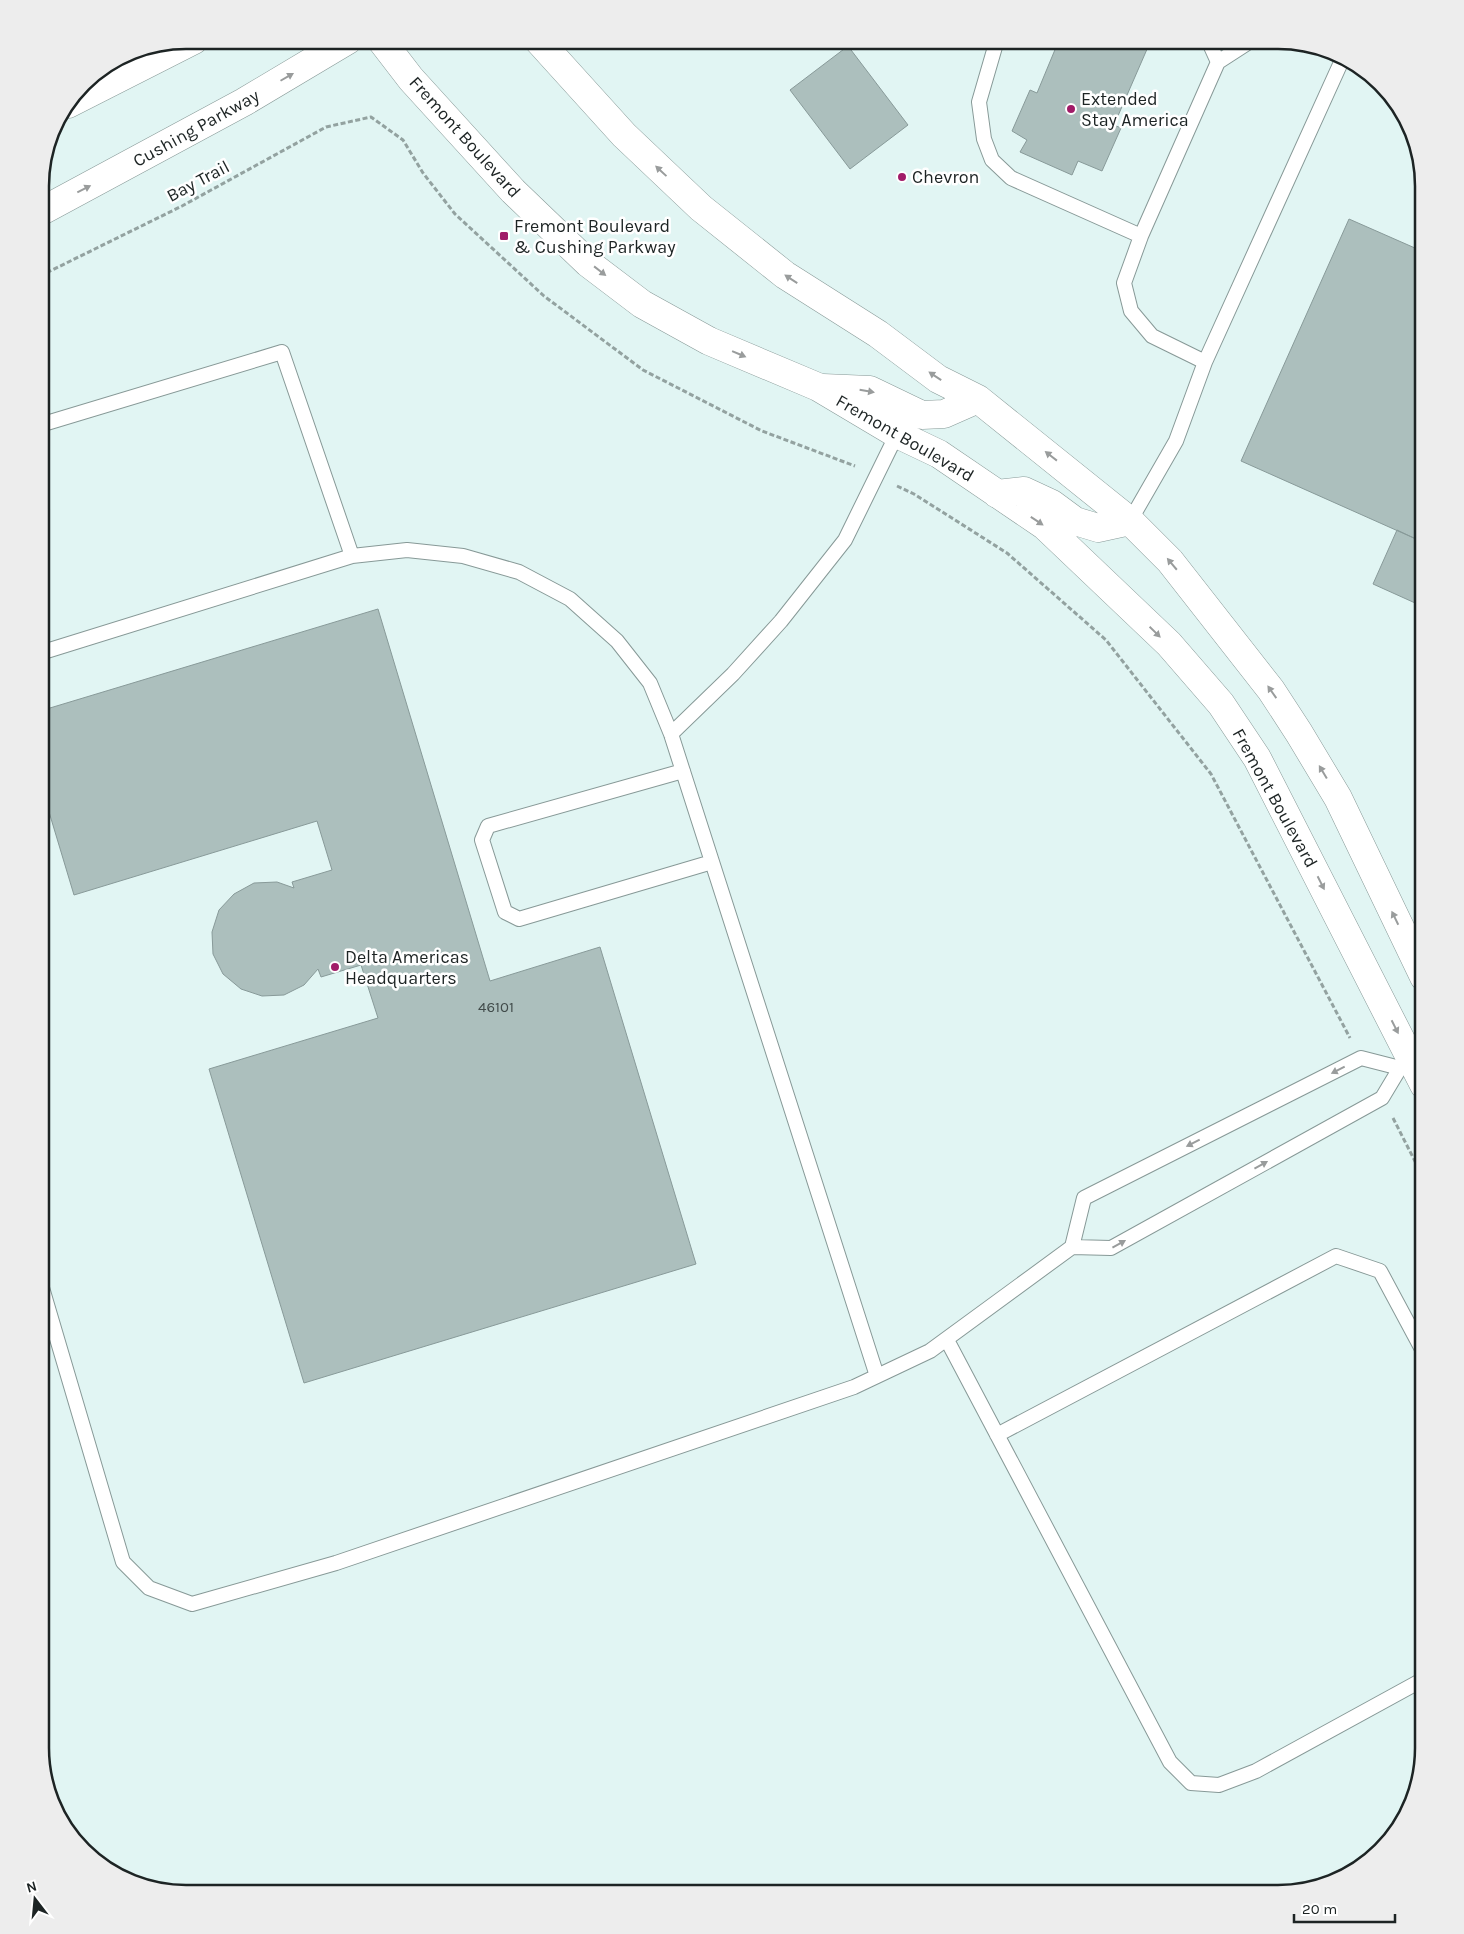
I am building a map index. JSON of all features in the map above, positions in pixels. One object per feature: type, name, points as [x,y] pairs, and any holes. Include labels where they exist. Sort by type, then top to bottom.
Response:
[{"type":"main road","points":[[81,97],[176,49]]},
{"type":"main road","name":"Cushing Parkway","points":[[49,207],[244,102],[333,49]]},
{"type":"main road","name":"Fremont Boulevard","points":[[388,49],[411,79],[512,191],[588,263],[642,304],[709,341],[818,387],[897,434],[939,454],[1045,526],[1168,644],[1221,704],[1257,758],[1415,1068]]},
{"type":"main road","points":[[546,49],[624,135],[701,208],[785,275],[878,334],[938,378],[978,399],[1130,521],[1170,561],[1271,690],[1299,733],[1338,798],[1415,959]]},
{"type":"main road","points":[[87,92],[125,63]]},
{"type":"main road","points":[[818,387],[870,390],[922,415],[944,414],[978,399]]},
{"type":"main road","points":[[998,494],[1024,491],[1052,504],[1076,521],[1098,528],[1130,521]]},
{"type":"lane","points":[[994,49],[979,102],[984,139],[992,160],[1011,178],[1141,236]]},
{"type":"lane","points":[[1212,49],[1218,62]]},
{"type":"lane","points":[[1205,362],[1152,336],[1131,311],[1124,283],[1141,236],[1218,62],[1238,49]]},
{"type":"lane","points":[[1130,521],[1176,441],[1205,362],[1343,65]]},
{"type":"lane","points":[[49,421],[282,352],[352,556]]},
{"type":"lane","points":[[670,734],[733,674],[781,621],[845,540],[897,434]]},
{"type":"lane","points":[[49,650],[352,556],[407,550],[463,556],[519,572],[570,599],[617,641],[650,684],[670,734],[877,1376]]},
{"type":"lane","points":[[683,772],[488,826],[482,840],[505,912],[519,918],[712,862]]},
{"type":"lane","points":[[1072,1247],[1084,1198],[1361,1058],[1415,1068]]},
{"type":"lane","points":[[49,1311],[123,1562],[149,1588],[192,1604],[336,1563],[854,1387],[930,1352],[1072,1247],[1111,1248],[1382,1098],[1415,1068]]},
{"type":"lane","points":[[997,1435],[1336,1256],[1380,1271],[1415,1336]]},
{"type":"lane","points":[[947,1340],[1170,1762],[1191,1783],[1219,1785],[1256,1771],[1415,1684]]},
{"type":"path","name":"Bay Trail","points":[[49,272],[182,206],[326,127],[371,117],[403,140],[423,172],[455,214],[544,296],[643,370],[762,431],[875,476]]},
{"type":"path","points":[[875,476],[914,494],[1007,553],[1106,640],[1211,774],[1361,1058]]},
{"type":"path","points":[[1382,1098],[1415,1162]]},
{"type":"building","points":[[844,49],[850,49],[908,125],[850,169],[790,90]]},
{"type":"building","name":"Extended Stay America","points":[[1055,49],[1147,49],[1114,125],[1121,128],[1102,171],[1078,161],[1072,175],[1020,152],[1027,140],[1012,131],[1030,90],[1037,93]]},
{"type":"building","points":[[1349,219],[1415,248],[1415,539],[1241,461]]},
{"type":"building","points":[[1397,530],[1415,539],[1415,603],[1373,584]]},
{"type":"building","points":[[378,609],[490,981],[600,947],[696,1264],[304,1383],[209,1069],[378,1018],[361,965],[321,977],[318,969],[304,985],[284,995],[262,996],[241,989],[223,974],[213,954],[212,932],[219,910],[234,894],[254,883],[277,882],[294,888],[292,882],[332,870],[317,821],[74,895],[49,812],[49,708]]},
{"type":"place","name":"Extended Stay America","points":[[1071,109]]},
{"type":"place","name":"Chevron","points":[[902,177]]},
{"type":"place","name":"Fremont Boulevard & Cushing Parkway","points":[[504,236]]},
{"type":"place","name":"Delta Americas Headquarters","points":[[335,967]]}]
